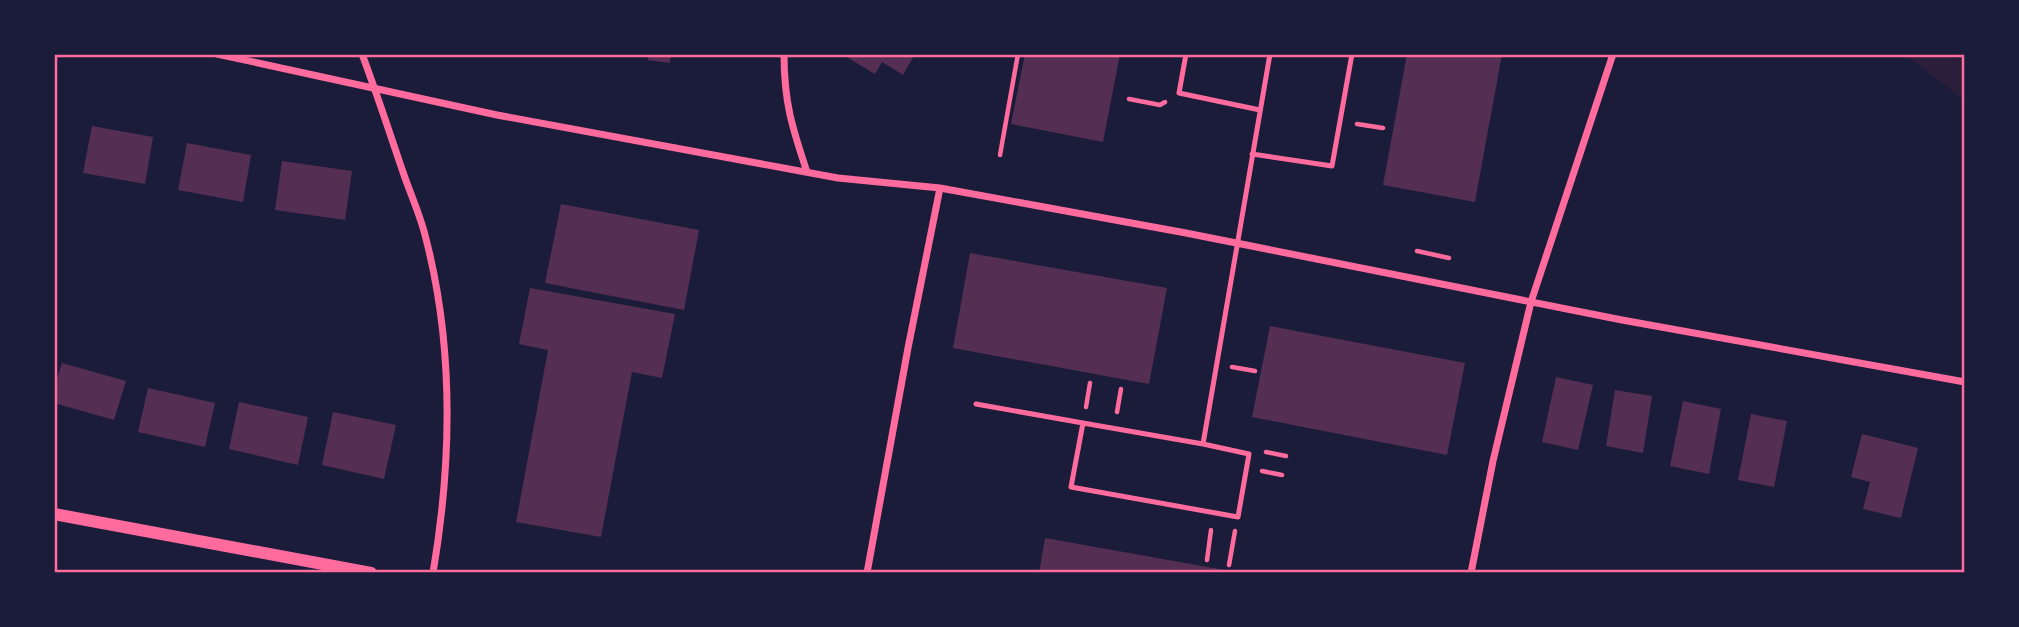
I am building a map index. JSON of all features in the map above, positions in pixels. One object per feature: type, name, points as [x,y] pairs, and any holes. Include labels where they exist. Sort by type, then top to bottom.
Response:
[{"type":"street","points":[[217,54],[510,118],[874,183],[940,188],[1238,243],[1531,302],[1965,382]]},
{"type":"street","points":[[362,54],[425,233],[434,272],[445,351],[448,391],[446,464],[433,573]]},
{"type":"street","points":[[784,54],[784,89],[789,120],[807,172]]},
{"type":"street","points":[[1471,573],[1493,461],[1531,302],[1613,54]]},
{"type":"street","points":[[867,573],[940,188]]},
{"type":"street","points":[[54,514],[371,573]]},
{"type":"lane","points":[[1186,54],[1179,93],[1260,110]]},
{"type":"lane","points":[[1203,444],[1270,54]]},
{"type":"lane","points":[[1252,154],[1332,166],[1352,54]]},
{"type":"lane","points":[[976,404],[1203,444],[1249,454],[1238,517],[1071,486],[1083,423]]},
{"type":"path","points":[[1000,155],[1018,54]]},
{"type":"path","points":[[1129,99],[1160,105],[1179,93]]},
{"type":"path","points":[[1340,121],[1383,128]]},
{"type":"path","points":[[1417,251],[1449,258]]},
{"type":"path","points":[[1207,560],[1214,513]]},
{"type":"path","points":[[1229,565],[1238,517]]},
{"type":"shaded area","points":[[1904,54],[1965,54],[1965,101]]},
{"type":"building","points":[[648,54],[671,54],[670,63],[648,60]]},
{"type":"building","points":[[851,54],[915,54],[903,75],[882,62],[875,74],[848,58]]},
{"type":"building","points":[[1025,54],[1120,54],[1103,142],[1011,124]]},
{"type":"building","points":[[1407,54],[1502,54],[1475,202],[1383,185]]},
{"type":"building","points":[[92,126],[153,137],[145,184],[83,173]]},
{"type":"building","points":[[187,143],[251,155],[243,202],[178,190]]},
{"type":"building","points":[[282,161],[352,171],[345,220],[275,210]]},
{"type":"building","points":[[561,204],[699,230],[684,310],[545,283]]},
{"type":"building","points":[[970,253],[1167,288],[1149,384],[953,348]]},
{"type":"building","points":[[530,288],[675,314],[662,378],[632,372],[601,537],[516,522],[548,350],[519,344]]},
{"type":"building","points":[[1270,326],[1465,363],[1447,455],[1252,417]]},
{"type":"building","points":[[62,363],[126,381],[114,420],[54,403],[54,388]]},
{"type":"building","points":[[1556,377],[1593,385],[1578,450],[1542,442]]},
{"type":"building","points":[[148,388],[215,403],[205,447],[138,432]]},
{"type":"building","points":[[1615,390],[1652,396],[1643,453],[1606,446]]},
{"type":"building","points":[[1683,401],[1721,409],[1709,474],[1670,466]]},
{"type":"building","points":[[239,402],[308,417],[298,465],[229,449]]},
{"type":"building","points":[[333,412],[396,425],[384,479],[322,465]]},
{"type":"building","points":[[1751,414],[1787,421],[1774,487],[1738,480]]},
{"type":"building","points":[[1862,434],[1918,448],[1901,518],[1863,509],[1870,482],[1851,477]]},
{"type":"building","points":[[1045,538],[1230,571],[1230,573],[1039,573]]}]
